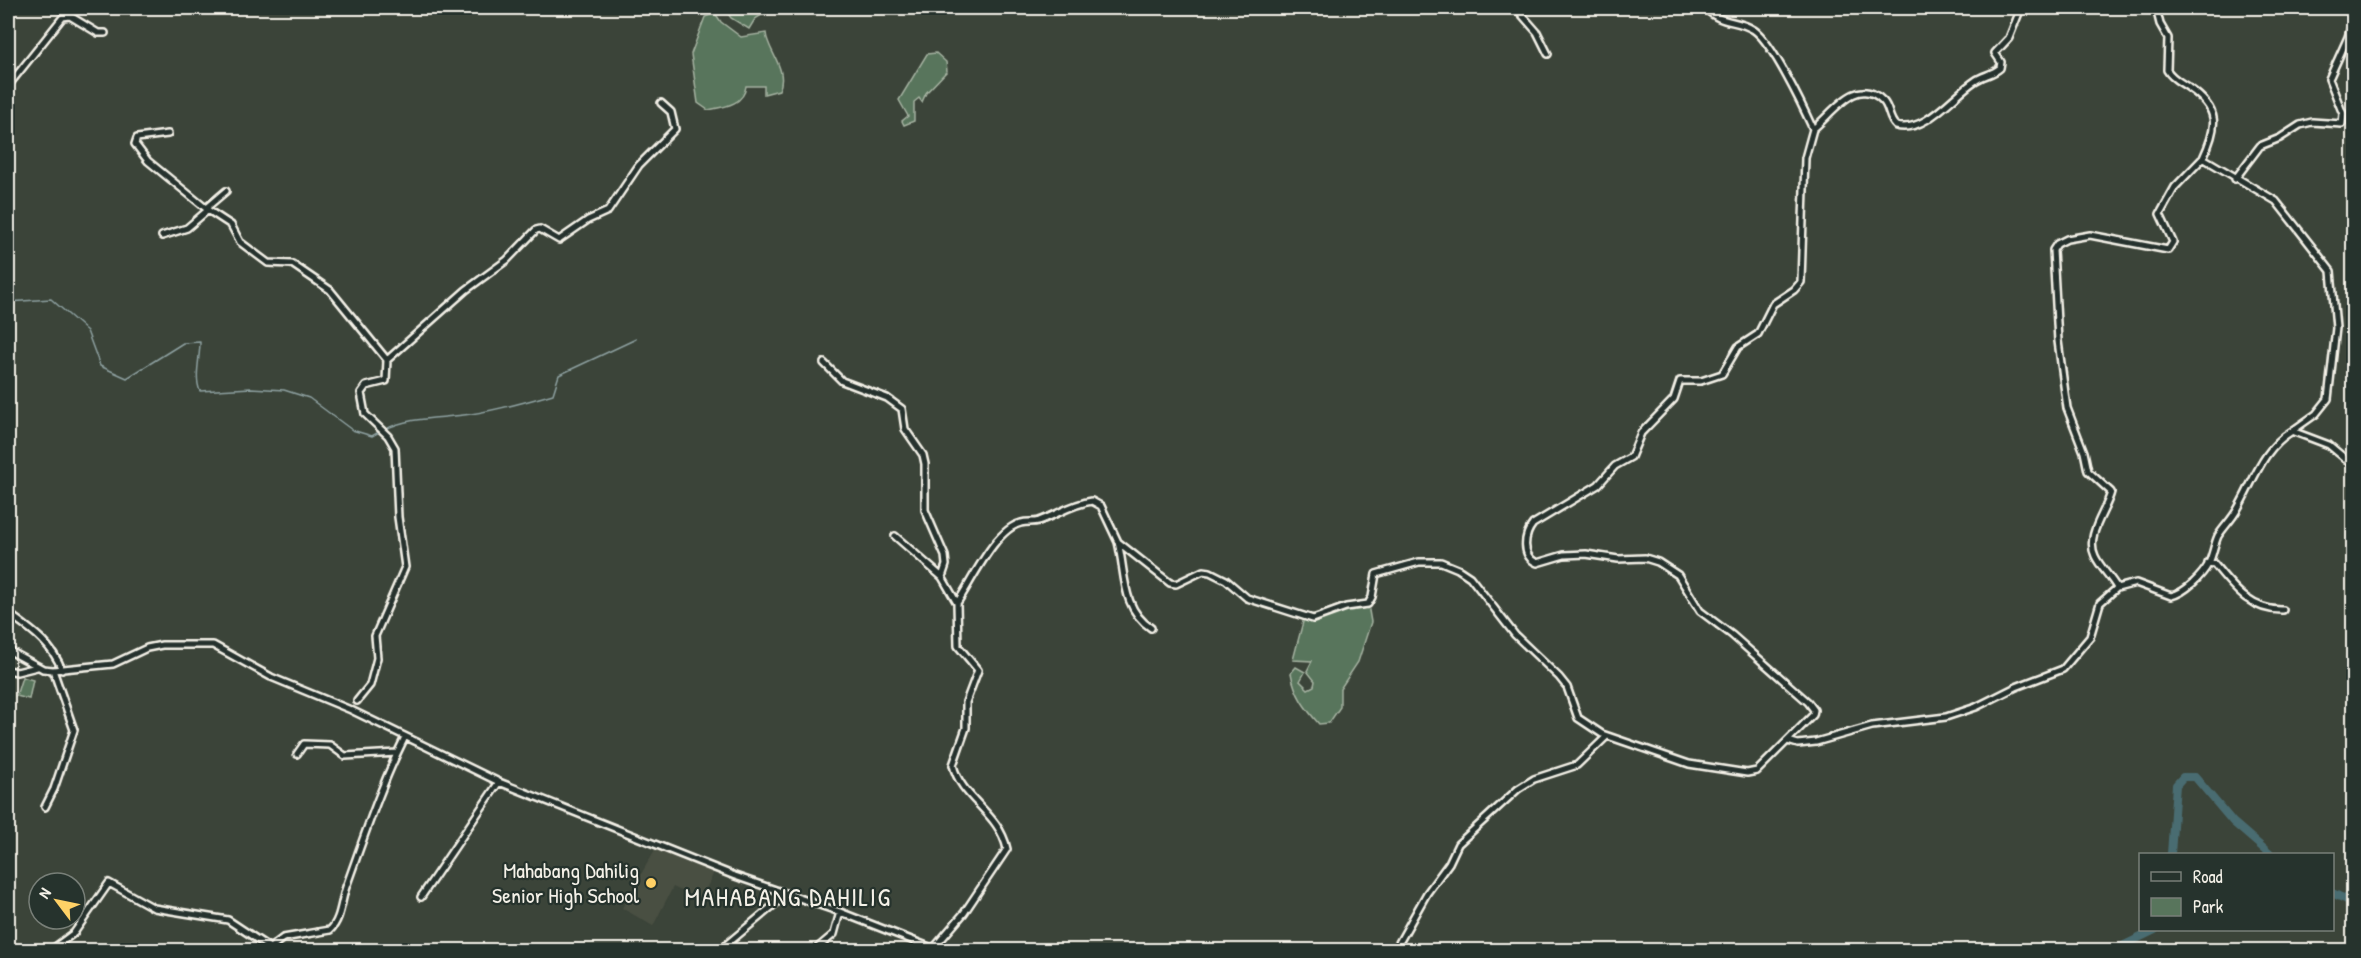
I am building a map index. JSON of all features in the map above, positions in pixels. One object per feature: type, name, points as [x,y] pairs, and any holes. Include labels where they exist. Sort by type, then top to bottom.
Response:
[{"type":"street","points":[[1516,8],[1537,32],[1548,54]]},
{"type":"street","points":[[1704,8],[1722,21],[1749,27],[1764,40],[1813,129]]},
{"type":"street","points":[[1118,542],[1170,583],[1176,584],[1203,571],[1210,572],[1226,580],[1247,598],[1313,619],[1346,607],[1368,604],[1372,597],[1373,578],[1376,574],[1419,562],[1441,562],[1470,577],[1515,635],[1567,687],[1577,716],[1606,737],[1640,746],[1689,764],[1753,773],[1813,715],[1812,705],[1732,635],[1701,612],[1673,570],[1645,558],[1618,559],[1586,554],[1564,555],[1537,563],[1529,557],[1525,536],[1533,524],[1598,485],[1615,466],[1631,457],[1641,433],[1674,399],[1680,381],[1701,381],[1722,374],[1738,347],[1758,334],[1773,304],[1798,286],[1801,277],[1805,158],[1813,129],[1848,97],[1863,90],[1884,102],[1896,126],[1908,127],[1923,122],[1974,81],[2000,68],[2001,62],[1995,53],[2009,38],[2021,8]]},
{"type":"street","points":[[2117,588],[2098,561],[2092,548],[2111,492],[2088,471],[2084,452],[2067,408],[2058,341],[2054,250],[2067,238],[2090,235],[2168,250],[2173,242],[2160,214],[2175,187],[2203,158],[2214,128],[2214,114],[2204,100],[2167,70],[2168,38],[2160,24],[2156,8]]},
{"type":"street","points":[[8,86],[63,17],[70,16],[98,33],[105,33]]},
{"type":"street","points":[[2235,179],[2260,146],[2280,138],[2300,125],[2312,122],[2342,124],[2343,114],[2329,79],[2348,38],[2354,16]]},
{"type":"street","points":[[387,360],[466,290],[507,260],[536,230],[540,229],[559,240],[588,220],[608,211],[639,165],[675,129],[671,112],[661,103]]},
{"type":"street","points":[[168,134],[137,138],[134,141],[139,153],[207,209],[231,225],[238,240],[268,263],[292,264],[330,290],[387,360],[386,381],[383,384],[366,386],[361,393],[364,414],[388,436],[395,448],[398,517],[405,567],[375,636],[377,658],[371,681],[351,710]]},
{"type":"street","points":[[1788,741],[1798,744],[1816,742],[1872,726],[1946,717],[1976,707],[2016,687],[2065,668],[2087,641],[2100,603],[2117,588],[2136,583],[2167,596],[2176,595],[2193,582],[2208,564],[2219,534],[2237,510],[2258,467],[2277,442],[2316,414],[2328,399],[2336,328],[2331,271],[2276,201],[2235,179],[2203,158]]},
{"type":"street","points":[[162,236],[187,228],[226,191]]},
{"type":"street","points":[[825,363],[842,381],[888,398],[902,409],[905,429],[925,464],[924,502],[945,556],[946,565],[942,577]]},
{"type":"street","points":[[2292,431],[2329,445],[2354,466]]},
{"type":"street","points":[[957,603],[994,545],[1010,528],[1021,522],[1039,521],[1066,507],[1092,501],[1101,506],[1118,542],[1130,605],[1136,617],[1151,628]]},
{"type":"street","points":[[8,650],[37,667],[62,670],[113,664],[147,648],[162,645],[213,645],[271,677],[351,710],[499,782],[735,876],[840,912],[935,950],[964,913],[1007,849],[999,826],[959,781],[953,765],[966,728],[966,702],[978,670],[958,646],[957,603],[942,577],[895,536]]},
{"type":"street","points":[[2208,564],[2214,564],[2232,589],[2244,598],[2267,608],[2283,610]]},
{"type":"street","points":[[8,613],[47,644],[62,670]]},
{"type":"street","points":[[8,670],[17,672],[37,667]]},
{"type":"street","points":[[45,807],[54,789],[74,730],[53,670]]},
{"type":"street","points":[[51,951],[74,933],[109,883],[154,908],[228,920],[270,948],[283,938],[330,930],[337,921],[345,890],[405,737]]},
{"type":"street","points":[[1395,951],[1427,893],[1449,863],[1458,844],[1518,789],[1534,779],[1577,765],[1606,737]]},
{"type":"street","points":[[297,753],[308,742],[330,746],[345,756],[397,753]]},
{"type":"street","points":[[421,897],[499,782]]},
{"type":"street","points":[[720,951],[787,894]]},
{"type":"street","points":[[815,951],[834,934],[840,912]]},
{"type":"shaded area","points":[[657,846],[716,868],[701,900],[673,887],[653,926],[622,908]]},
{"type":"green space","points":[[724,8],[731,8],[734,11],[735,8],[765,8],[765,13],[755,19],[749,29],[731,18]]},
{"type":"green space","points":[[715,13],[721,22],[741,37],[766,33],[780,68],[779,90],[764,94],[764,86],[746,86],[741,97],[727,106],[708,110],[698,103],[691,54],[705,17]]},
{"type":"green space","points":[[936,53],[946,62],[947,71],[926,93],[922,102],[919,98],[914,102],[914,121],[904,125],[902,121],[908,116],[899,100],[927,54]]},
{"type":"green space","points":[[1368,605],[1371,622],[1358,662],[1340,689],[1340,707],[1329,723],[1319,724],[1301,701],[1291,673],[1296,667],[1305,672],[1300,681],[1308,689],[1314,686],[1315,681],[1307,671],[1312,661],[1293,660],[1304,618]]},
{"type":"green space","points":[[22,677],[33,680],[29,699],[16,696]]},
{"type":"waterway","points":[[8,302],[51,299],[87,331],[100,366],[127,378],[183,343],[200,342],[197,374],[200,391],[251,388],[284,390],[309,398],[352,430],[372,436],[379,432]]},
{"type":"waterway","points":[[384,430],[405,422],[492,410],[553,394],[559,375],[636,339]]},
{"type":"waterway","points":[[2171,853],[2176,785],[2183,777],[2195,777],[2233,822],[2269,853]]},
{"type":"waterway","points":[[2334,894],[2354,903]]},
{"type":"waterway","points":[[2114,950],[2153,931]]},
{"type":"place","name":"Mahabang Dahilig Senior High School","points":[[651,883]]},
{"type":"district","name":"MAHABANG DAHILIG","points":[[788,897]]}]
